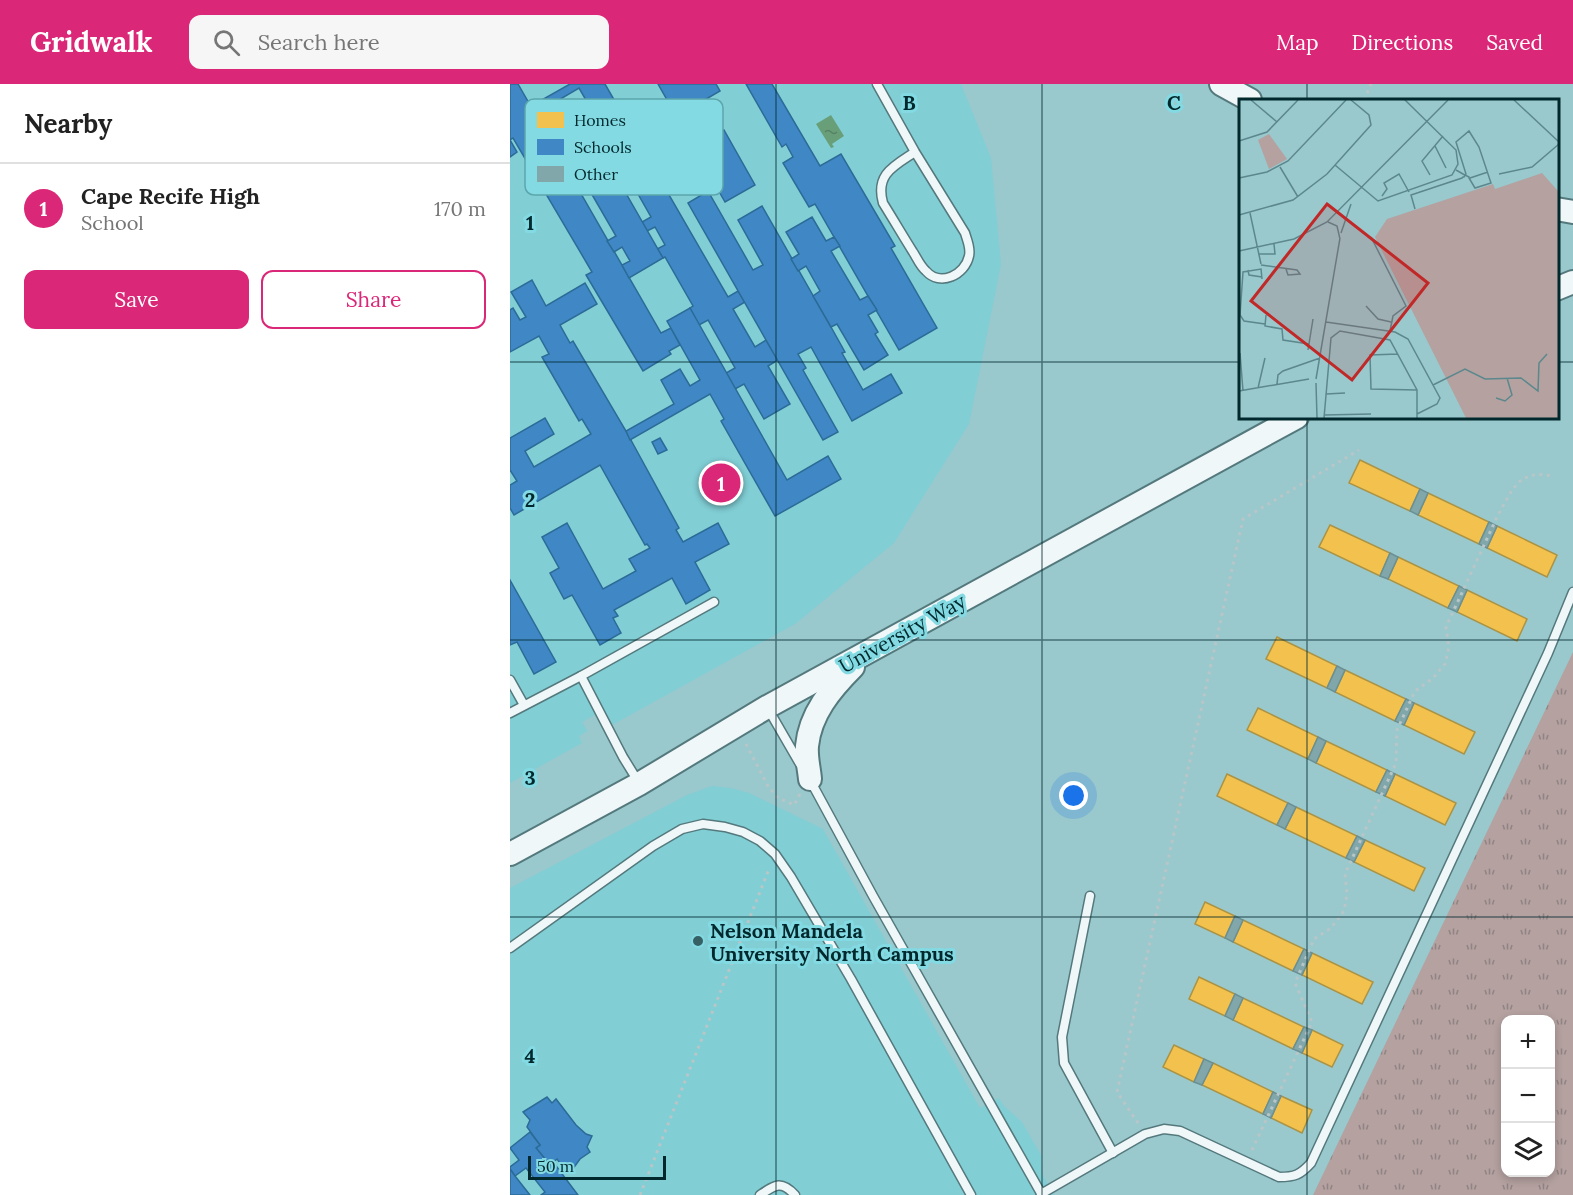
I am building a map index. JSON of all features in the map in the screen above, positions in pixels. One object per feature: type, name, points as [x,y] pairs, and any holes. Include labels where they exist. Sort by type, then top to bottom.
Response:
[{"type":"street","points":[[1221,84],[1248,99]]},
{"type":"street","points":[[1558,209],[1573,212]]},
{"type":"street","points":[[1558,289],[1573,282]]},
{"type":"street","name":"University Way","points":[[510,854],[639,784],[767,707],[1295,418]]},
{"type":"street","points":[[810,779],[807,747],[816,713],[837,684],[872,650]]},
{"type":"lane","points":[[877,84],[915,152],[965,233],[970,252],[967,262],[961,270],[942,279],[935,278],[924,270],[881,196],[880,186],[886,174],[915,152]]},
{"type":"lane","points":[[767,707],[810,779],[1041,1195],[1145,1134],[1164,1129],[1180,1131],[1279,1177],[1293,1177],[1304,1172],[1311,1163],[1548,653],[1573,591]]},
{"type":"lane","points":[[510,713],[714,602]]},
{"type":"lane","points":[[581,676],[639,784]]},
{"type":"lane","points":[[510,680],[524,705]]},
{"type":"lane","points":[[510,948],[653,846],[682,830],[703,824],[725,827],[743,832],[760,841],[775,854],[791,877],[851,979],[970,1195]]},
{"type":"lane","points":[[1090,896],[1062,1037],[1062,1050],[1064,1063],[1113,1153]]},
{"type":"lane","points":[[760,1195],[774,1185],[786,1187],[795,1195]]},
{"type":"path","points":[[1364,99],[1371,84]]},
{"type":"path","points":[[1145,1134],[1116,1092],[1243,519],[1359,450]]},
{"type":"path","points":[[1246,1162],[1312,1022],[1295,983],[1314,939],[1331,928],[1344,911],[1347,894],[1345,874],[1396,763],[1397,730],[1415,691],[1432,679],[1445,664],[1449,647],[1446,627],[1512,490],[1521,479],[1537,474],[1553,476]]},
{"type":"path","points":[[735,726],[768,786],[778,798],[794,805],[810,779]]},
{"type":"path","points":[[640,1195],[775,854]]},
{"type":"shaded area","points":[[510,84],[961,84],[991,158],[1001,264],[969,424],[894,543],[795,624],[612,725],[603,710],[582,722],[587,731],[579,736],[582,743],[510,783]]},
{"type":"shaded area","name":"Nelson Mandela University North Campus","points":[[712,786],[749,793],[823,829],[980,1108],[999,1098],[1004,1106],[1022,1122],[1041,1155],[1042,1174],[1054,1195],[510,1195],[510,888],[687,795]]},
{"type":"green space","points":[[1573,652],[1573,1195],[1313,1195]]},
{"type":"water","points":[[831,115],[844,136],[832,144],[834,147],[831,148],[816,124]]},
{"type":"building: Homes","points":[[1360,460],[1420,489],[1410,511],[1349,483]]},
{"type":"building: Homes","points":[[1428,493],[1489,522],[1479,544],[1418,515]]},
{"type":"building: Homes","points":[[1330,525],[1390,553],[1380,576],[1319,547]]},
{"type":"building: Homes","points":[[1497,526],[1557,555],[1547,577],[1487,548]]},
{"type":"building: Homes","points":[[1398,557],[1459,586],[1448,608],[1388,579]]},
{"type":"building: Homes","points":[[1467,590],[1527,619],[1517,641],[1457,612]]},
{"type":"building: Homes","points":[[1277,637],[1337,666],[1327,688],[1266,659]]},
{"type":"building: Homes","points":[[1345,670],[1406,699],[1395,721],[1335,692]]},
{"type":"building: Homes","points":[[1414,703],[1475,732],[1464,754],[1404,725]]},
{"type":"building: Homes","points":[[1258,708],[1318,737],[1308,759],[1247,730]]},
{"type":"building: Homes","points":[[1326,741],[1387,770],[1376,792],[1316,763]]},
{"type":"building: Homes","points":[[1227,774],[1288,803],[1277,825],[1217,796]]},
{"type":"building: Homes","points":[[1395,774],[1456,803],[1445,825],[1385,796]]},
{"type":"building: Homes","points":[[1296,807],[1357,836],[1346,858],[1285,829]]},
{"type":"building: Homes","points":[[1365,840],[1425,868],[1414,891],[1354,862]]},
{"type":"building: Homes","points":[[1205,902],[1235,916],[1225,938],[1195,924]]},
{"type":"building: Homes","points":[[1243,920],[1304,949],[1293,971],[1233,942]]},
{"type":"building: Homes","points":[[1312,953],[1373,982],[1362,1004],[1302,975]]},
{"type":"building: Homes","points":[[1199,977],[1235,994],[1225,1016],[1189,999]]},
{"type":"building: Homes","points":[[1243,998],[1304,1027],[1293,1049],[1233,1020]]},
{"type":"building: Homes","points":[[1312,1030],[1343,1045],[1332,1067],[1302,1053]]},
{"type":"building: Homes","points":[[1174,1045],[1204,1059],[1194,1082],[1163,1067]]},
{"type":"building: Homes","points":[[1213,1063],[1273,1092],[1263,1114],[1202,1085]]},
{"type":"building: Homes","points":[[1281,1096],[1312,1110],[1302,1133],[1271,1118]]},
{"type":"building: Schools","points":[[510,84],[518,84],[527,99],[525,158],[513,138],[510,140]]},
{"type":"building: Schools","points":[[570,84],[605,84],[614,99],[585,99],[579,88],[560,99],[543,99]]},
{"type":"building: Schools","points":[[658,84],[716,84],[720,91],[706,99],[667,99]]},
{"type":"building: Schools","points":[[746,84],[772,84],[820,166],[841,154],[895,246],[891,248],[937,328],[899,350],[815,204],[809,207],[783,163],[793,157],[786,144],[782,147]]},
{"type":"building: Schools","points":[[724,130],[755,185],[725,202],[721,195],[723,195]]},
{"type":"building: Schools","points":[[510,140],[517,152],[510,157]]},
{"type":"building: Schools","points":[[547,195],[582,195],[661,333],[671,328],[680,345],[669,351],[671,354],[643,371],[586,275],[592,272]]},
{"type":"building: Schools","points":[[592,195],[627,195],[663,258],[629,278],[622,265],[630,261],[622,247],[614,252],[607,241],[616,236]]},
{"type":"building: Schools","points":[[638,195],[669,195],[728,297],[738,291],[745,302],[733,309],[755,347],[766,340],[778,360],[768,366],[790,404],[764,419],[744,384],[735,389],[726,373],[735,368],[708,320],[699,325],[690,308],[693,306],[665,257],[663,258],[657,249],[665,245],[655,227],[647,231],[642,222],[651,217]]},
{"type":"building: Schools","points":[[701,195],[710,195],[753,270],[763,265],[738,220],[762,206],[845,352],[842,353],[863,390],[891,374],[902,393],[852,421],[811,347],[798,354],[806,368],[803,370],[838,432],[823,440],[688,203]]},
{"type":"building: Schools","points":[[812,217],[826,241],[834,237],[840,246],[831,251],[860,300],[868,296],[877,310],[868,315],[878,332],[875,334],[888,355],[864,370],[837,324],[831,327],[813,296],[820,291],[806,266],[798,271],[791,259],[799,254],[786,232]]},
{"type":"building: Schools","points":[[532,280],[546,306],[585,283],[597,304],[560,325],[570,343],[573,341],[626,431],[679,528],[676,530],[683,542],[718,523],[729,544],[695,562],[710,590],[686,604],[672,578],[614,610],[618,616],[613,618],[621,633],[600,645],[572,595],[564,599],[550,573],[559,568],[542,537],[567,523],[603,589],[636,571],[629,559],[650,548],[647,544],[645,545],[600,465],[514,515],[510,508],[510,485],[517,481],[510,470],[510,438],[545,418],[554,434],[525,451],[534,467],[591,434],[582,419],[579,421],[542,357],[549,354],[539,336],[510,352],[510,310],[513,308],[520,320],[526,317],[511,292]]},
{"type":"building: Schools","points":[[690,308],[787,480],[828,456],[841,479],[775,516],[721,421],[724,419],[710,394],[630,440],[626,431],[674,404],[661,380],[680,369],[690,386],[700,380],[667,321]]},
{"type":"building: Schools","points":[[660,438],[667,450],[658,454],[652,442]]},
{"type":"building: Schools","points":[[510,580],[556,662],[534,674],[517,642],[510,645]]},
{"type":"building: Schools","points":[[547,1097],[552,1103],[556,1099],[576,1125],[592,1136],[587,1147],[590,1152],[580,1159],[572,1170],[569,1167],[566,1171],[557,1159],[550,1165],[536,1148],[540,1145],[527,1127],[530,1120],[523,1112]]},
{"type":"building: Schools","points":[[530,1132],[540,1145],[536,1148],[550,1165],[553,1162],[578,1195],[541,1195],[545,1192],[526,1168],[515,1176],[510,1167],[519,1160],[510,1148]]},
{"type":"building: Schools","points":[[510,1169],[515,1176],[530,1195],[510,1195]]},
{"type":"building: Other","points":[[1420,489],[1428,493],[1418,515],[1410,511]]},
{"type":"building: Other","points":[[1489,522],[1497,526],[1487,548],[1479,544]]},
{"type":"building: Other","points":[[1390,553],[1398,557],[1388,579],[1380,576]]},
{"type":"building: Other","points":[[1459,586],[1467,590],[1457,612],[1448,608]]},
{"type":"building: Other","points":[[1337,666],[1345,670],[1335,692],[1327,688]]},
{"type":"building: Other","points":[[1406,699],[1414,703],[1404,725],[1395,721]]},
{"type":"building: Other","points":[[1318,737],[1326,741],[1316,763],[1308,759]]},
{"type":"building: Other","points":[[1387,770],[1395,774],[1385,796],[1376,792]]},
{"type":"building: Other","points":[[1288,803],[1296,807],[1285,829],[1277,825]]},
{"type":"building: Other","points":[[1357,836],[1365,840],[1354,862],[1346,858]]},
{"type":"building: Other","points":[[1235,916],[1243,920],[1233,942],[1225,938]]},
{"type":"building: Other","points":[[1304,949],[1312,953],[1302,975],[1293,971]]},
{"type":"building: Other","points":[[1235,994],[1243,998],[1233,1020],[1225,1016]]},
{"type":"building: Other","points":[[1304,1027],[1312,1030],[1302,1053],[1293,1049]]},
{"type":"building: Other","points":[[1204,1059],[1213,1063],[1202,1085],[1194,1082]]},
{"type":"building: Other","points":[[1273,1092],[1281,1096],[1271,1118],[1263,1114]]},
{"type":"place","name":"Cape Recife High","points":[[721,483]]},
{"type":"place","name":"Nelson Mandela University North Campus","points":[[698,941]]}]
